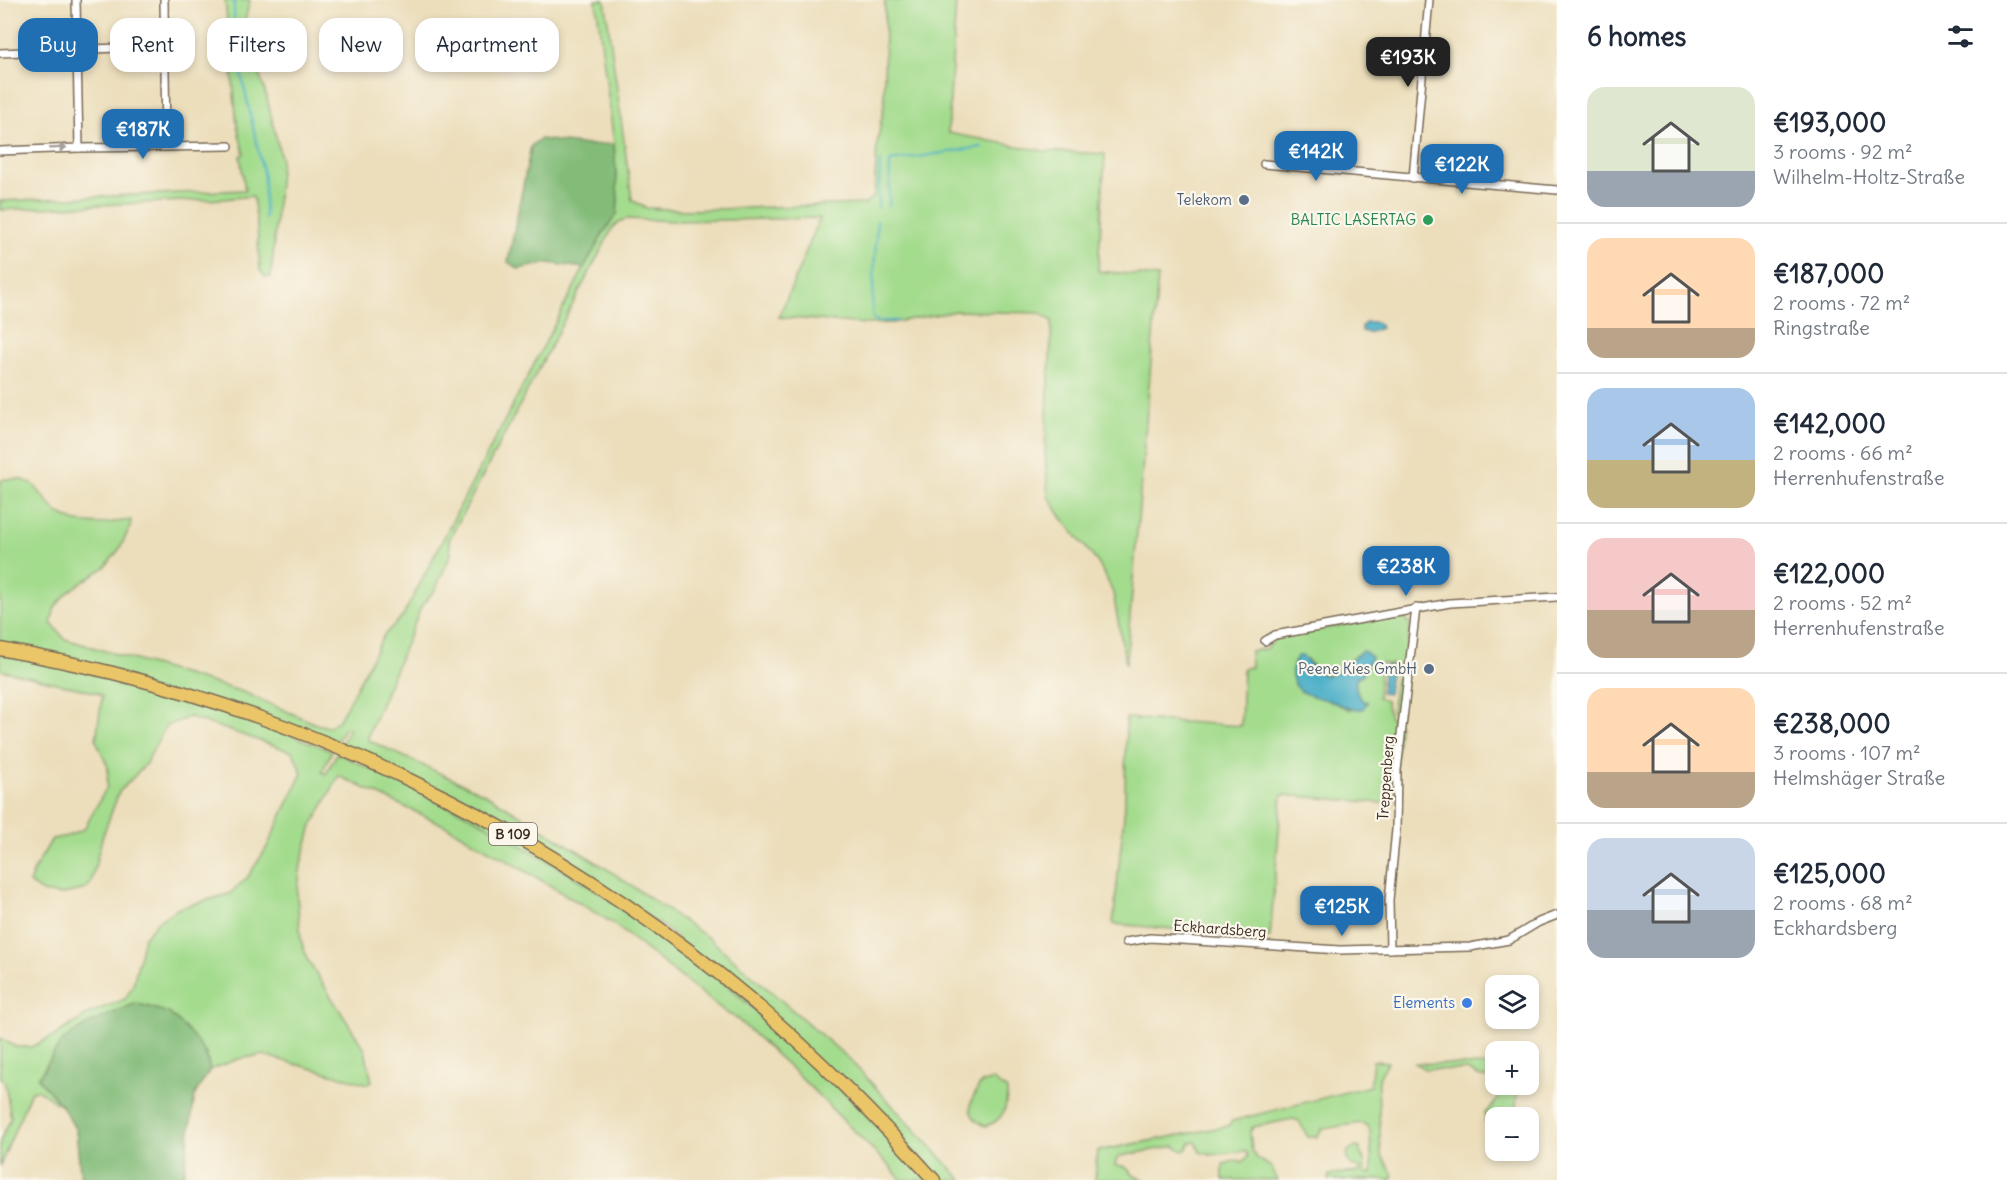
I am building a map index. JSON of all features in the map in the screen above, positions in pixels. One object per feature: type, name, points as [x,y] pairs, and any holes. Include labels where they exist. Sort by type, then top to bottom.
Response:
[{"type":"highway","name":"B 109","points":[[0,649],[114,674],[176,691],[258,718],[384,768],[464,807],[518,837],[663,931],[740,991],[812,1054],[868,1109],[934,1180]]},
{"type":"street","points":[[76,0],[76,18]]},
{"type":"street","points":[[164,0],[164,18]]},
{"type":"street","points":[[1413,178],[1429,0]]},
{"type":"street","points":[[0,53],[18,52]]},
{"type":"street","points":[[77,72],[79,148]]},
{"type":"street","points":[[163,147],[166,140],[165,72]]},
{"type":"street","points":[[0,151],[229,146]]},
{"type":"street","points":[[1264,164],[1557,190]]},
{"type":"street","points":[[1265,640],[1275,635],[1416,608],[1450,603],[1557,597]]},
{"type":"street","name":"Treppenberg","points":[[1390,949],[1389,900],[1396,830],[1397,771],[1416,608]]},
{"type":"street","name":"Eckhardsberg","points":[[1126,942],[1150,938],[1299,948],[1390,949],[1484,946],[1509,939],[1557,915]]},
{"type":"green space","points":[[225,0],[250,0],[246,18],[227,18]]},
{"type":"green space","points":[[596,0],[605,0],[632,200],[646,208],[689,210],[865,204],[874,196],[877,144],[884,105],[885,0],[956,0],[948,133],[1044,151],[1105,154],[1098,271],[1158,277],[1126,665],[1113,593],[1105,575],[1048,496],[1045,451],[1052,321],[1040,313],[956,311],[891,323],[867,324],[779,317],[820,218],[676,221],[626,219],[612,229],[449,540],[451,554],[435,590],[422,605],[369,733],[368,740],[487,795],[604,867],[710,939],[848,1058],[962,1180],[940,1180],[906,1143],[662,925],[341,745],[349,728],[345,727],[336,743],[0,644],[0,481],[21,479],[33,484],[57,513],[76,522],[98,524],[131,520],[120,548],[105,567],[68,592],[55,607],[51,623],[65,639],[243,692],[316,724],[329,727],[339,720],[384,635],[403,616],[584,268],[617,214],[614,144]]},
{"type":"green space","points":[[232,72],[259,72],[281,158],[271,277],[265,277],[260,270],[253,196],[0,210],[0,201],[245,190],[240,156],[244,154],[237,125]]},
{"type":"green space","points":[[540,139],[587,145],[614,144],[617,214],[584,268],[549,263],[518,269],[508,262],[531,146]]},
{"type":"green space","points":[[1398,615],[1403,616],[1410,624],[1400,714],[1396,715],[1392,711],[1397,665],[1381,663],[1378,698],[1386,700],[1390,718],[1399,725],[1393,804],[1282,795],[1270,937],[1113,924],[1125,806],[1126,718],[1241,726],[1243,668],[1251,667],[1250,651],[1266,649],[1278,637]],"holes":[[[1356,655],[1370,662],[1363,674],[1356,678],[1357,693],[1367,702],[1350,710],[1300,691],[1307,659],[1326,675],[1338,673]]]},
{"type":"green space","points":[[0,653],[133,684],[236,715],[332,751],[322,772],[326,774],[337,753],[478,820],[599,892],[717,977],[820,1067],[929,1180],[901,1180],[795,1072],[735,1017],[728,1014],[611,922],[448,827],[339,776],[312,826],[301,864],[297,896],[301,940],[307,959],[365,1050],[372,1082],[368,1084],[263,1055],[238,1059],[210,1070],[206,1054],[38,1078],[62,1107],[38,1090],[31,1091],[0,1166],[0,1141],[11,1118],[5,1083],[0,1076],[0,1038],[16,1047],[31,1047],[54,1036],[90,1013],[125,999],[133,985],[144,937],[158,921],[179,908],[229,894],[247,878],[266,849],[302,773],[293,752],[189,717],[166,726],[145,765],[119,792],[102,838],[91,883],[86,889],[60,895],[42,892],[29,883],[52,839],[68,836],[84,829],[107,787],[108,767],[96,740],[102,697],[98,693],[0,670]]},
{"type":"green space","points":[[136,1003],[169,1013],[192,1035],[206,1054],[210,1070],[195,1094],[183,1179],[81,1180],[76,1130],[62,1106],[38,1078],[61,1042],[88,1024]]},
{"type":"green space","points":[[1373,1061],[1388,1062],[1380,1076],[1378,1086],[1381,1154],[1393,1175],[1392,1180],[1328,1180],[1329,1175],[1360,1172],[1360,1168],[1350,1165],[1347,1158],[1348,1151],[1355,1147],[1360,1148],[1365,1174],[1372,1174],[1368,1126],[1361,1123],[1322,1129],[1317,1137],[1308,1137],[1299,1121],[1293,1119],[1253,1127],[1250,1132],[1252,1151],[1257,1158],[1271,1167],[1278,1180],[1223,1180],[1223,1164],[1238,1160],[1242,1162],[1248,1154],[1245,1151],[1210,1155],[1200,1152],[1196,1142],[1190,1143],[1183,1151],[1175,1146],[1121,1156],[1117,1159],[1115,1165],[1126,1167],[1133,1175],[1145,1180],[1095,1180],[1097,1151],[1228,1126],[1232,1121],[1370,1086]]},
{"type":"green space","points":[[1414,1063],[1485,1066],[1485,1078],[1467,1070],[1425,1069]]},
{"type":"green space","points":[[993,1080],[1007,1090],[1006,1103],[1000,1117],[985,1126],[973,1117],[970,1107],[982,1082]]},
{"type":"green space","points":[[1498,1095],[1517,1095],[1516,1107],[1491,1107]]},
{"type":"water","points":[[1366,322],[1377,323],[1381,328],[1368,333],[1362,331],[1362,326]]},
{"type":"water","points":[[1362,651],[1371,657],[1363,674],[1356,678],[1357,693],[1367,702],[1363,709],[1350,708],[1307,694],[1296,686],[1292,678],[1292,669],[1298,656],[1303,656],[1315,670],[1329,675],[1341,670]]},
{"type":"water","points":[[1384,666],[1391,666],[1388,694],[1381,693]]},
{"type":"waterway","points":[[234,0],[234,41],[264,177],[265,218]]},
{"type":"waterway","points":[[889,206],[890,161],[982,147]]},
{"type":"waterway","points":[[878,208],[880,161]]},
{"type":"waterway","points":[[877,221],[873,319],[898,321]]},
{"type":"place","name":"Telekom","points":[[1244,200]]},
{"type":"place","name":"BALTIC LASERTAG","points":[[1428,220]]},
{"type":"place","name":"Peene Kies GmbH","points":[[1429,669]]},
{"type":"place","name":"Elements","points":[[1467,1003]]}]
